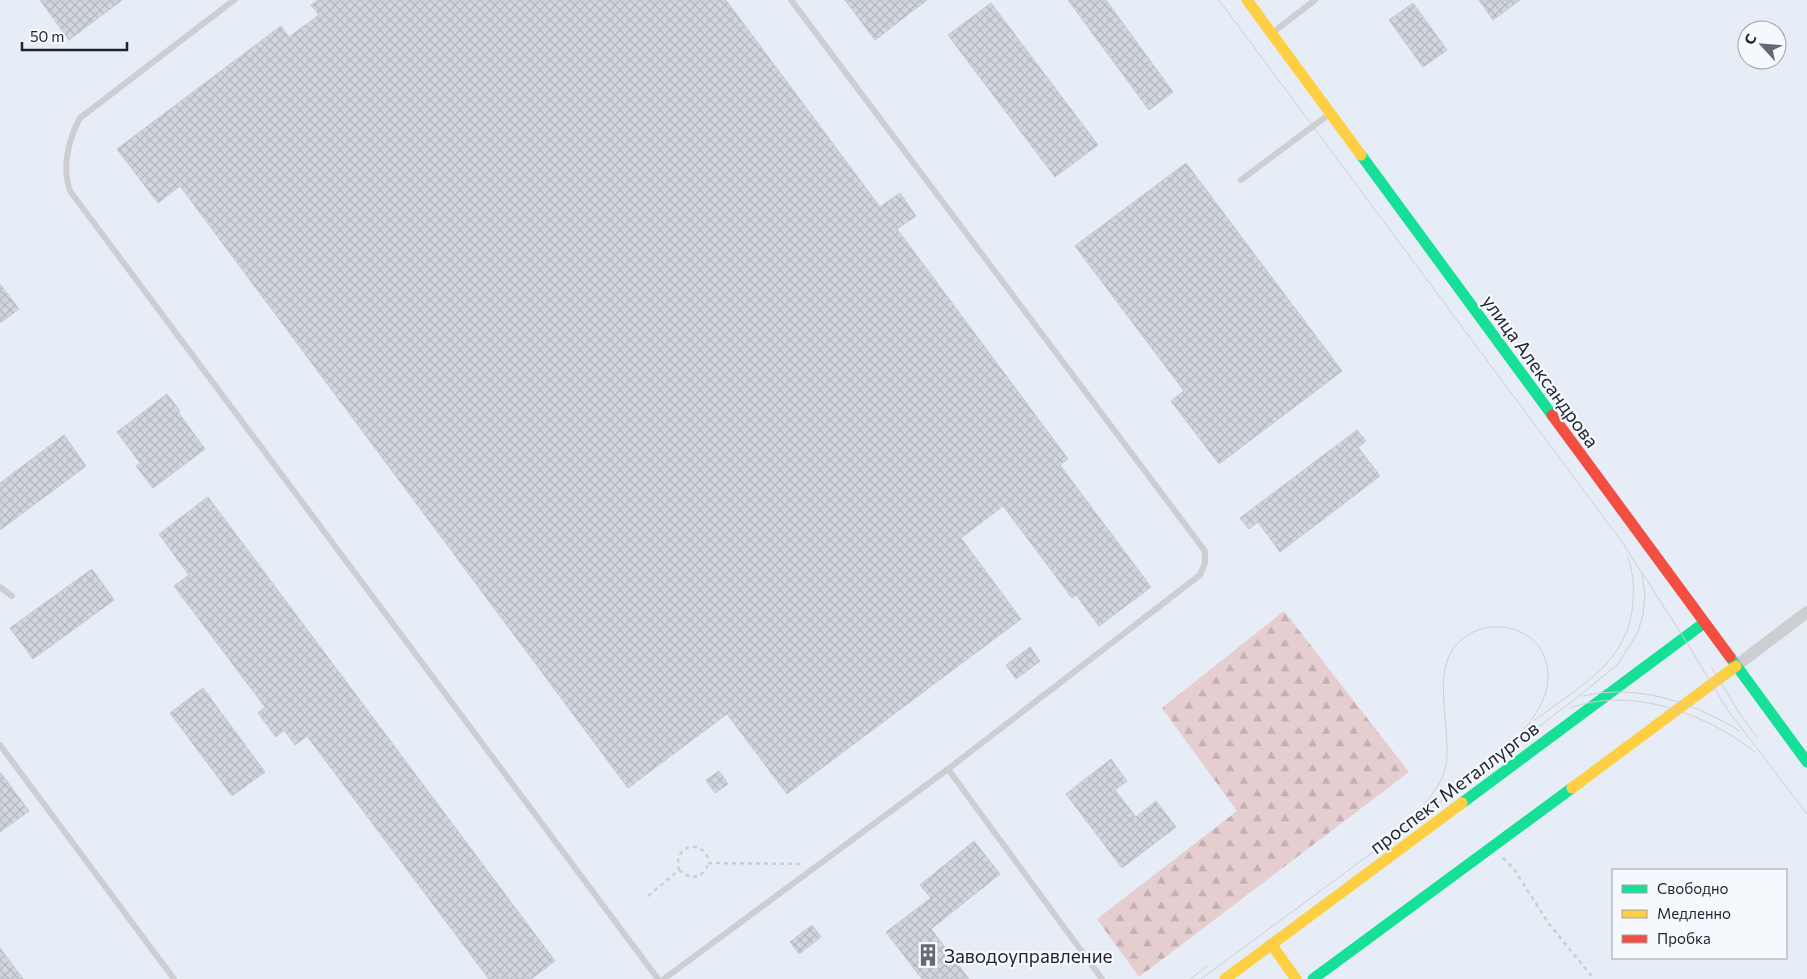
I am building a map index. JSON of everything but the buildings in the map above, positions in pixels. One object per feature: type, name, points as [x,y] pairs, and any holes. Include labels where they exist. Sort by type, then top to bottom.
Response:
[{"type":"street","name":"улица Александрова","points":[[1247,0],[1807,762]]},
{"type":"street","points":[[1313,979],[1807,612]]},
{"type":"street","name":"проспект Металлургов","points":[[1225,979],[1704,623]]},
{"type":"street","points":[[1271,944],[1296,979]]},
{"type":"lane","points":[[234,0],[80,118],[71,134],[67,160],[66,180],[70,191],[658,979]]},
{"type":"lane","points":[[664,979],[948,769],[1200,575],[1205,563],[1205,551],[791,0]]},
{"type":"lane","points":[[1272,33],[1315,0]]},
{"type":"lane","points":[[1241,180],[1331,112]]},
{"type":"lane","points":[[0,587],[12,596]]},
{"type":"lane","points":[[0,745],[174,979]]},
{"type":"lane","points":[[948,769],[1102,979]]},
{"type":"path","points":[[1492,846],[1514,869],[1549,924],[1594,979]]},
{"type":"path","points":[[690,847],[697,847],[703,850],[708,856],[709,863],[705,872],[696,877],[687,876],[679,870],[677,863],[683,850],[690,847]]},
{"type":"path","points":[[709,863],[820,864]]},
{"type":"path","points":[[648,896],[679,870]]},
{"type":"green space","points":[[1284,611],[1409,772],[1139,977],[1097,919],[1237,811],[1162,708]]},
{"type":"tram line","points":[[1219,0],[1622,542],[1727,709],[1807,814]]},
{"type":"tram line","points":[[1535,720],[1585,684],[1612,657],[1623,641],[1630,622],[1633,600],[1633,579],[1628,558]]},
{"type":"tram line","points":[[1201,979],[1434,807],[1618,664],[1638,632],[1643,615],[1645,595],[1642,575]]},
{"type":"tram line","points":[[1419,811],[1439,784],[1446,765],[1447,751],[1443,684],[1445,669],[1450,655],[1458,643],[1470,634],[1485,628],[1514,629],[1538,645],[1545,659],[1548,684],[1543,701],[1517,738]]},
{"type":"tram line","points":[[1712,668],[1738,711],[1757,737]]},
{"type":"tram line","points":[[1583,696],[1624,692],[1665,698],[1704,712],[1740,731]]},
{"type":"tram line","points":[[1570,708],[1594,702],[1618,700],[1643,702],[1667,707],[1691,715],[1714,726],[1755,752]]},
{"type":"tram line","points":[[1190,979],[1207,966]]},
{"type":"traffic: fast","points":[[1361,155],[1552,415]]},
{"type":"traffic: fast","points":[[1462,803],[1704,623]]},
{"type":"traffic: fast","points":[[1730,657],[1807,762]]},
{"type":"traffic: fast","points":[[1313,979],[1572,788]]},
{"type":"traffic: slow","points":[[1247,0],[1361,155]]},
{"type":"traffic: slow","points":[[1572,788],[1736,666]]},
{"type":"traffic: slow","points":[[1225,979],[1462,803]]},
{"type":"traffic: slow","points":[[1271,944],[1296,979]]},
{"type":"traffic: jam","points":[[1552,415],[1730,657]]},
{"type":"place","name":"Заводоуправление","points":[[928,955]]}]
